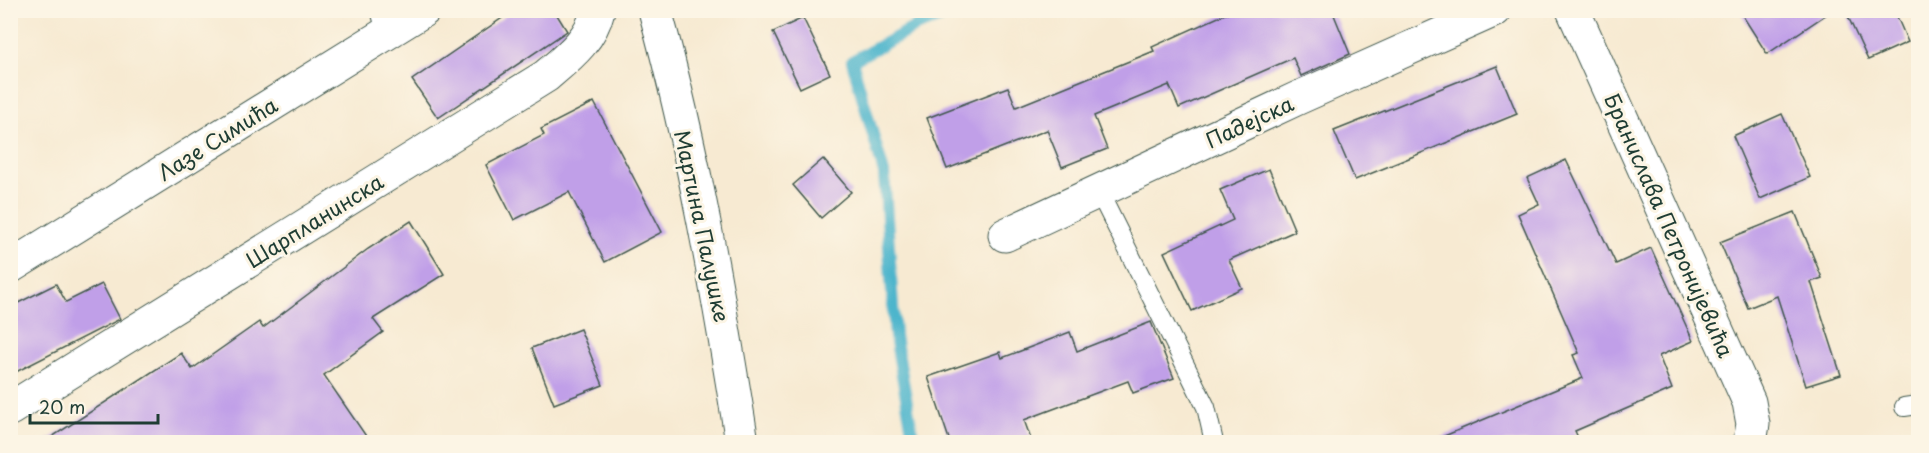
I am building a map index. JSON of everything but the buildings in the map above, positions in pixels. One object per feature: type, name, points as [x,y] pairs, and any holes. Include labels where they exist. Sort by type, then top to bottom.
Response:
[{"type":"street","name":"Лазе Симића","points":[[10,267],[383,21],[424,10]]},
{"type":"street","name":"Шарпланинска","points":[[10,409],[546,75],[585,41],[595,22],[598,10]]},
{"type":"street","name":"Мартина Палушке","points":[[655,10],[721,308],[742,442]]},
{"type":"street","name":"Падејска","points":[[1005,235],[1298,98],[1495,10]]},
{"type":"street","name":"Бранислава Петронијевића","points":[[1574,10],[1749,402],[1753,424],[1750,442]]},
{"type":"lane","points":[[1099,192],[1206,407],[1214,442]]},
{"type":"waterway","points":[[914,442],[895,336],[884,173],[852,61],[917,26],[963,10]]}]
